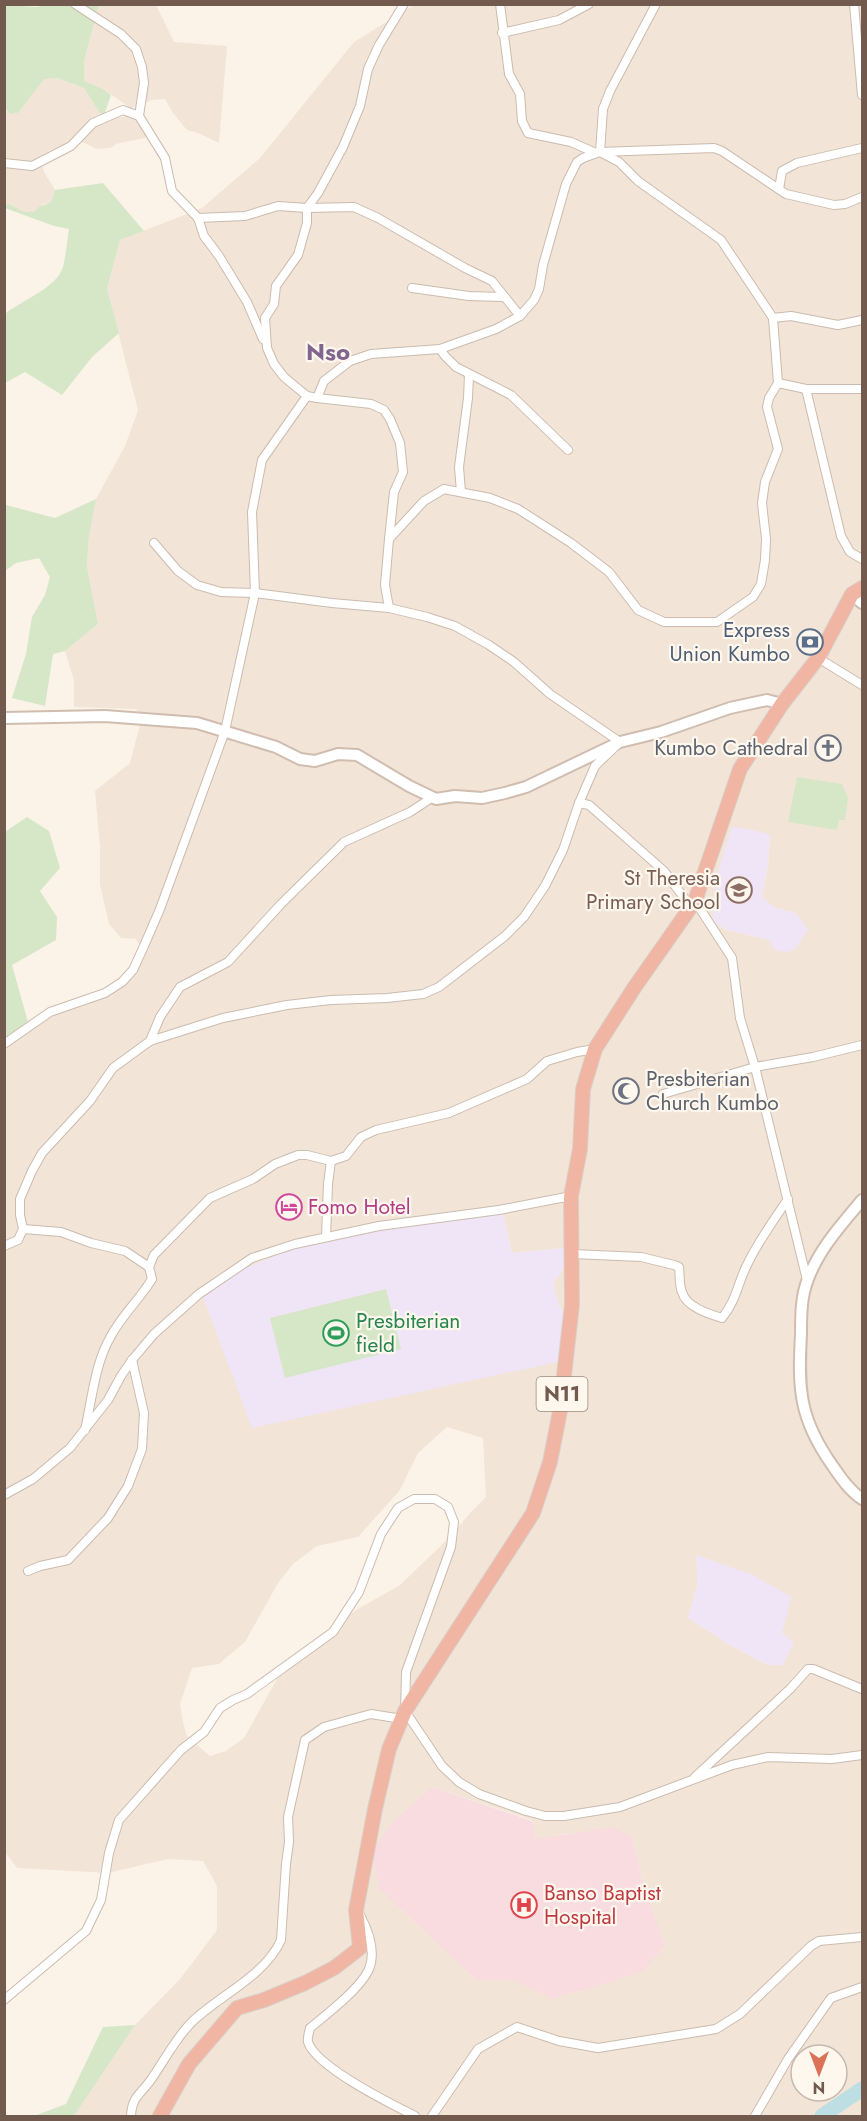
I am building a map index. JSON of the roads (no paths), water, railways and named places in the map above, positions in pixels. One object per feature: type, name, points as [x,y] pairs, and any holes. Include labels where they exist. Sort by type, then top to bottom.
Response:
[{"type":"highway","name":"N11","points":[[160,2116],[189,2064],[237,2008],[264,2000],[304,1983],[334,1968],[360,1948],[356,1910],[389,1749],[404,1715],[533,1513],[550,1462],[560,1411],[572,1305],[571,1196],[580,1149],[584,1089],[595,1049],[634,988],[693,904],[740,769],[782,704],[818,658],[859,595]]},
{"type":"street","points":[[75,4],[121,34],[136,49],[144,83],[139,116]]},
{"type":"street","points":[[267,348],[265,318],[274,304],[276,286],[298,255],[307,223],[307,208],[318,193],[343,147],[360,106],[372,61],[388,28],[404,4]]},
{"type":"street","points":[[389,539],[424,501],[444,489],[490,498],[518,509],[571,543],[609,572],[638,610],[664,622],[717,622],[753,597],[761,584],[766,539],[762,503],[765,482],[778,449],[767,407],[769,398],[778,383],[773,318],[721,240],[638,181],[619,162],[571,142],[528,133],[522,121],[520,94],[509,74],[500,4]]},
{"type":"street","points":[[502,33],[559,20],[589,4]]},
{"type":"street","points":[[598,152],[603,109],[656,4]]},
{"type":"street","points":[[854,4],[862,95]]},
{"type":"street","points":[[4,164],[32,166],[72,146],[93,123],[123,110],[139,116],[165,158],[172,191],[198,218],[204,236],[247,302],[274,363],[284,377],[307,396],[371,404],[384,410],[394,428],[400,443],[403,472],[394,492],[385,585],[388,608]]},
{"type":"street","points":[[317,398],[324,381],[350,361],[371,354],[440,349],[496,329],[520,316],[534,300],[539,289],[543,265],[566,184],[577,162],[598,152],[714,148],[786,194],[834,205],[845,204],[862,197]]},
{"type":"street","points":[[779,189],[782,171],[793,164],[862,148]]},
{"type":"street","points":[[198,218],[245,216],[278,206],[354,207],[492,281],[520,316]]},
{"type":"street","points":[[412,288],[469,296],[503,297]]},
{"type":"street","points":[[773,318],[791,316],[838,325],[862,320]]},
{"type":"street","points":[[440,349],[456,367],[511,395],[568,450]]},
{"type":"street","points":[[461,492],[459,467],[469,375]]},
{"type":"street","points":[[778,383],[806,389],[862,388]]},
{"type":"street","points":[[806,389],[842,536],[850,552],[862,560]]},
{"type":"street","points":[[4,1044],[50,1012],[105,993],[122,982],[133,970],[160,909],[225,730],[255,593],[252,512],[262,460],[307,396]]},
{"type":"street","points":[[154,543],[178,572],[197,585],[221,592],[255,593],[388,608],[427,617],[455,627],[489,645],[514,662],[550,694],[620,742]]},
{"type":"street","points":[[818,658],[862,685]]},
{"type":"street","points":[[4,718],[105,716],[197,723],[276,747],[300,759],[315,761],[338,754],[357,755],[409,786],[433,797],[482,798],[526,787],[620,742],[661,732],[730,708],[767,700],[782,704]]},
{"type":"street","points":[[4,1246],[18,1240],[23,1229],[20,1199],[42,1153],[90,1101],[113,1068],[150,1041],[223,1018],[287,1005],[423,994],[439,987],[505,936],[524,918],[545,886],[563,850],[595,766],[620,742]]},
{"type":"street","points":[[150,1041],[160,1017],[180,987],[228,962],[281,904],[344,842],[410,812],[433,797]]},
{"type":"street","points":[[579,803],[589,805],[664,871],[693,904],[732,958],[741,1018],[807,1280]]},
{"type":"street","points":[[663,1094],[755,1067],[813,1057],[862,1045]]},
{"type":"street","points":[[86,1430],[93,1389],[106,1346],[112,1334],[152,1279],[149,1267],[153,1255],[210,1198],[254,1179],[275,1164],[298,1155],[331,1161],[346,1156],[362,1137],[376,1130],[449,1113],[527,1078],[547,1061],[595,1049]]},
{"type":"street","points":[[326,1237],[331,1161]]},
{"type":"street","points":[[5,1495],[33,1479],[55,1462],[86,1430],[108,1400],[120,1376],[154,1334],[199,1294],[252,1258],[326,1237],[379,1226],[499,1210],[571,1196]]},
{"type":"street","points":[[573,1254],[641,1257],[675,1265],[679,1267],[682,1293],[688,1301],[704,1312],[722,1318],[736,1297],[745,1269],[765,1233],[788,1199]]},
{"type":"street","points":[[862,1200],[824,1247],[807,1280],[802,1307],[800,1357],[801,1399],[809,1427],[846,1484],[862,1499]]},
{"type":"street","points":[[23,1229],[61,1232],[91,1243],[125,1251],[149,1267]]},
{"type":"street","points":[[28,1571],[68,1560],[108,1518],[128,1486],[142,1449],[144,1413],[132,1360]]},
{"type":"street","points":[[4,2000],[86,1930],[101,1900],[109,1853],[119,1820],[181,1750],[204,1732],[220,1708],[247,1694],[333,1632],[359,1592],[381,1534],[398,1508],[414,1499],[435,1499],[448,1506],[454,1522],[450,1546],[406,1672],[404,1715],[442,1766],[459,1782],[479,1794],[545,1816],[564,1816],[620,1808],[732,1765],[768,1757],[832,1759],[862,1755]]},
{"type":"street","points":[[693,1780],[790,1689],[808,1669],[862,1689]]},
{"type":"street","points":[[131,2116],[134,2099],[149,2082],[191,2022],[254,1974],[276,1952],[281,1940],[289,1842],[288,1817],[305,1740],[324,1727],[371,1714],[404,1715]]},
{"type":"street","points":[[356,1910],[367,1930],[371,1951],[369,1969],[339,2003],[310,2028],[307,2040],[313,2051],[352,2083],[415,2116]]},
{"type":"street","points":[[432,2116],[478,2049],[518,2026],[559,2041],[598,2048],[716,2029],[740,2014],[811,1946],[819,1941],[862,1937]]},
{"type":"street","points":[[755,2116],[788,2059],[831,1998],[862,1987]]},
{"type":"waterway","points":[[822,2116],[862,2089]]},
{"type":"place","name":"Express Union Kumbo","points":[[810,642]]},
{"type":"place","name":"Kumbo Cathedral","points":[[828,748]]},
{"type":"place","name":"St Theresia Primary School","points":[[739,890]]},
{"type":"place","name":"Presbiterian Church Kumbo","points":[[626,1091]]},
{"type":"place","name":"Fomo Hotel","points":[[289,1207]]},
{"type":"place","name":"Presbiterian field","points":[[336,1333]]},
{"type":"place","name":"Banso Baptist Hospital","points":[[524,1905]]},
{"type":"district","name":"Nso","points":[[328,351]]}]
